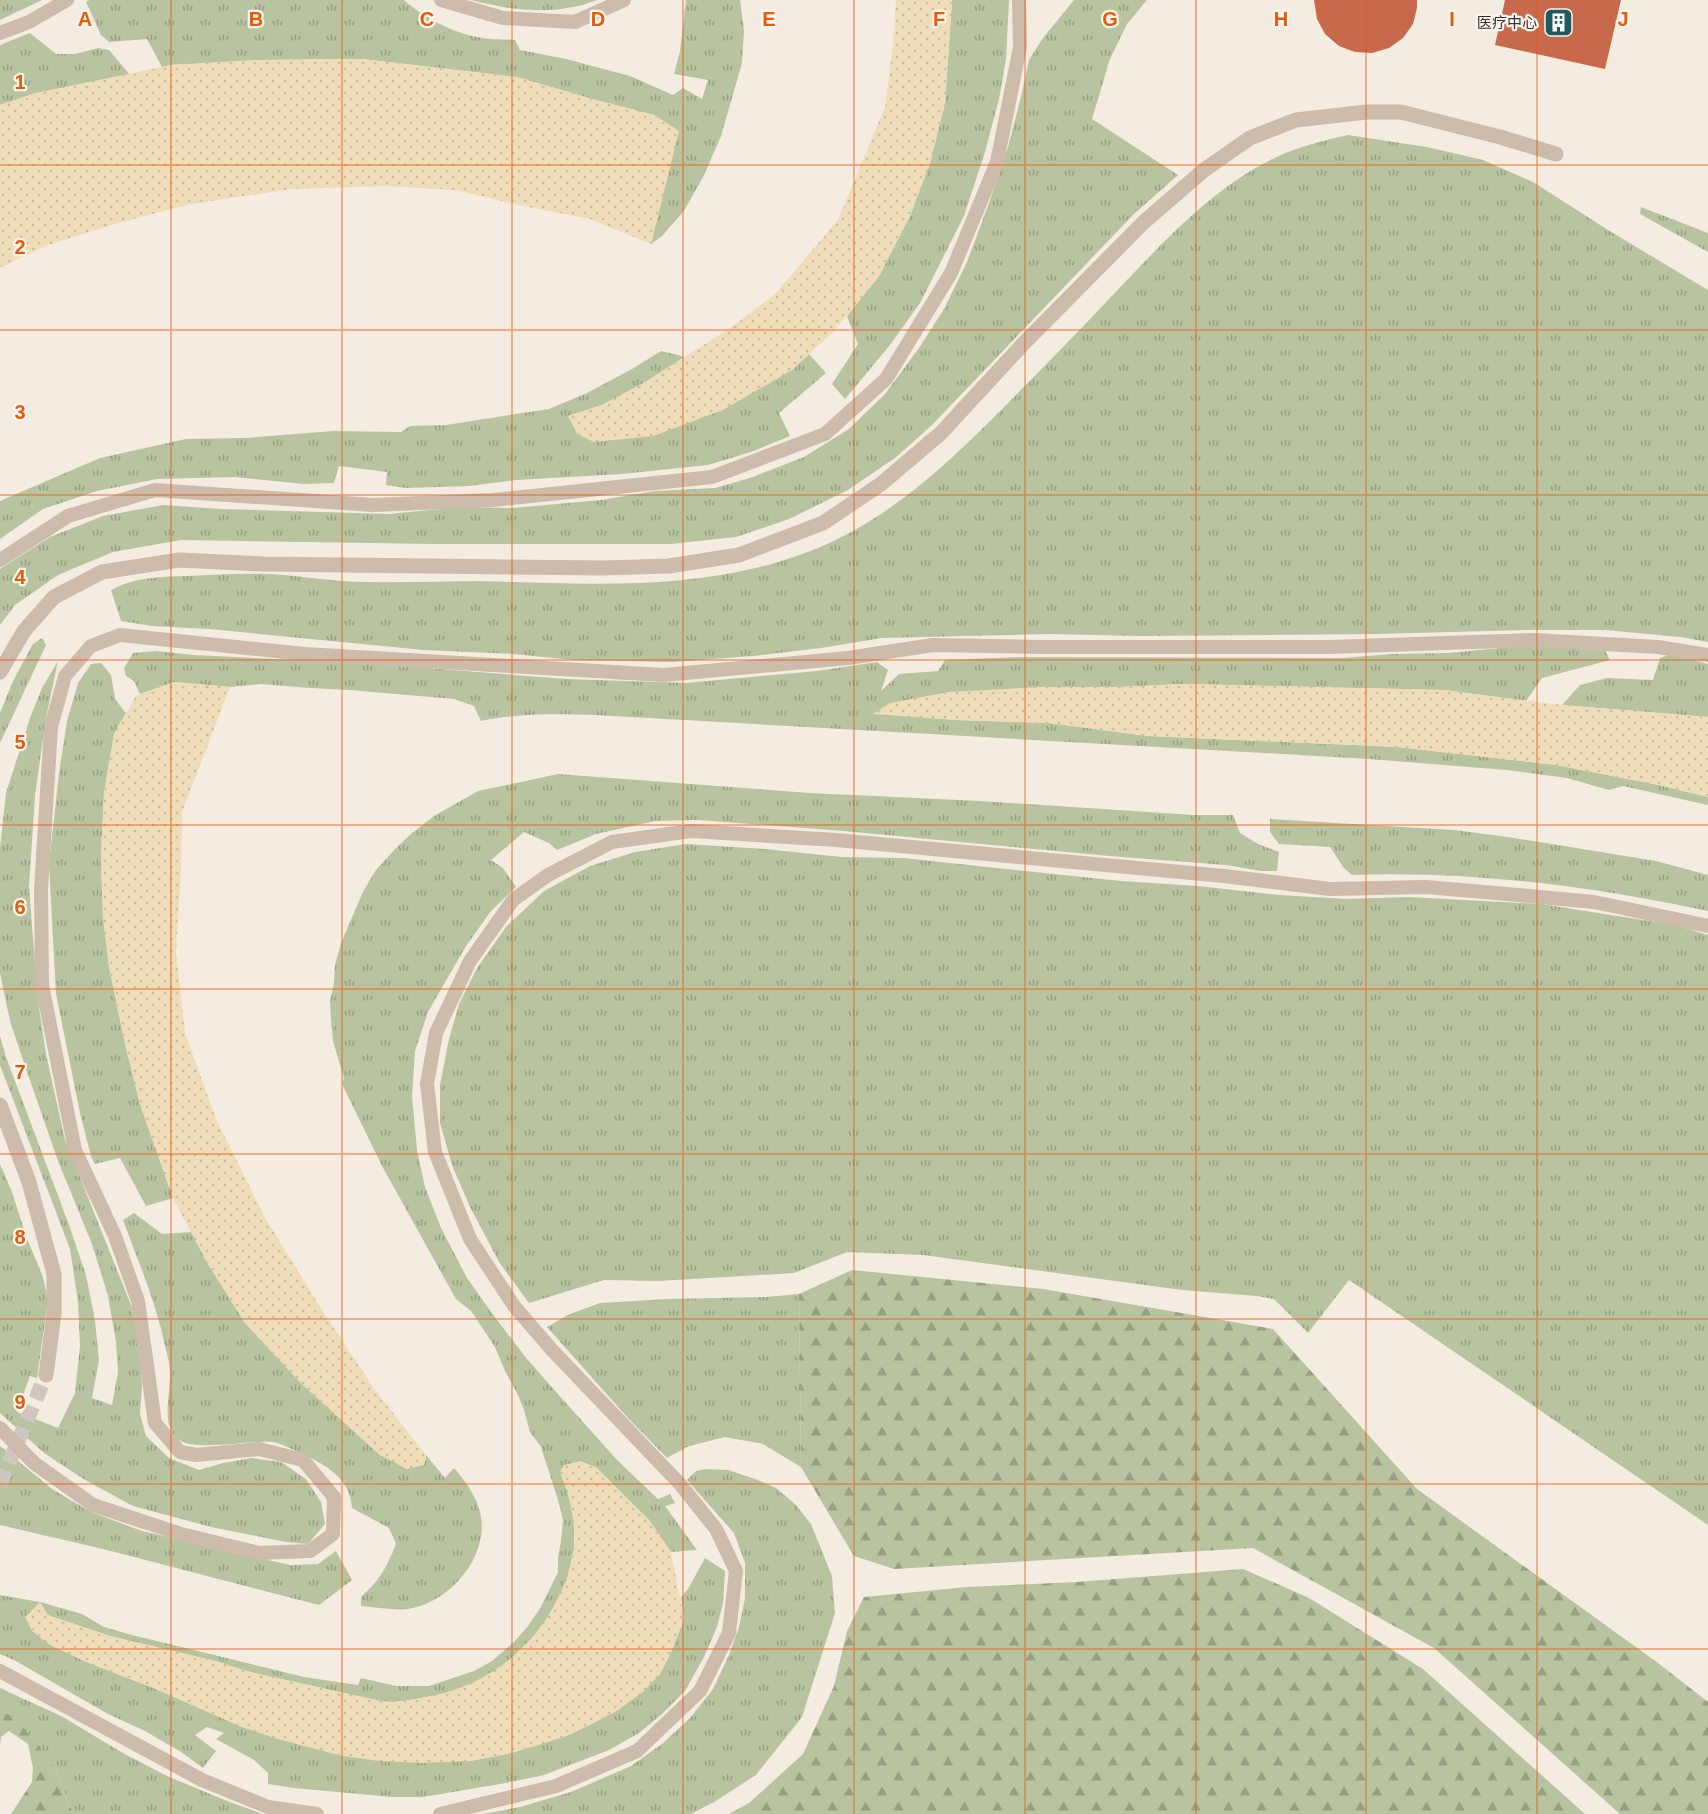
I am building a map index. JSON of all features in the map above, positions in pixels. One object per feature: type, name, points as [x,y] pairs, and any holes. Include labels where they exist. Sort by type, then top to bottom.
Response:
[{"type":"street","points":[[0,672],[24,631],[54,597],[102,572],[179,560],[275,564],[603,568],[669,566],[739,555],[823,524],[881,484],[941,433],[1023,344],[1144,222],[1204,170],[1250,138],[1296,120],[1367,112],[1401,112],[1556,154]]},
{"type":"street","points":[[0,1105],[28,1182],[54,1274],[54,1314],[46,1374]]},
{"type":"lane","points":[[0,33],[29,22],[67,0]]},
{"type":"lane","points":[[441,0],[503,18],[575,22],[624,0]]},
{"type":"lane","points":[[0,560],[68,516],[155,490],[373,505],[493,500],[712,477],[825,434],[886,379],[951,273],[997,162],[1020,47],[1019,0]]},
{"type":"lane","points":[[0,1428],[34,1463],[93,1504],[181,1534],[259,1552],[310,1551],[333,1534],[334,1497],[303,1460],[259,1449],[195,1455],[180,1452],[155,1423],[138,1301],[115,1236],[75,1150],[42,985],[41,890],[51,727],[65,676],[91,646],[120,635],[304,654],[663,675],[848,658],[933,645],[1329,647],[1534,640],[1659,647],[1708,655]]},
{"type":"lane","points":[[440,1814],[556,1786],[637,1750],[700,1691],[729,1633],[736,1571],[716,1529],[680,1484],[552,1350],[514,1306],[470,1239],[435,1152],[428,1084],[436,1033],[470,962],[513,900],[548,874],[612,842],[691,831],[848,841],[1224,876],[1330,889],[1426,887],[1594,902],[1708,926]]},
{"type":"lane","points":[[0,1671],[202,1780],[268,1807],[317,1814]]},
{"type":"green space","points":[[0,0],[42,0],[0,20]]},
{"type":"green space","points":[[89,0],[404,0],[429,18],[457,32],[482,38],[515,40],[520,50],[566,59],[630,76],[673,95],[683,88],[702,99],[708,80],[674,74],[680,51],[686,0],[740,0],[744,31],[742,63],[721,136],[704,175],[684,211],[662,236],[651,244],[678,131],[654,115],[517,77],[362,59],[260,60],[162,67],[147,39],[109,42],[101,35],[86,2]]},
{"type":"green space","points":[[471,0],[597,0],[566,8],[534,10],[503,7]]},
{"type":"green space","points":[[952,0],[1009,0],[1006,59],[999,99],[985,152],[964,216],[920,303],[890,345],[845,399],[832,384],[858,344],[847,316],[879,276],[910,216],[945,104]]},
{"type":"green space","points":[[1074,0],[1147,0],[1127,24],[1110,59],[1092,119],[1178,175],[1134,214],[931,426],[895,458],[848,490],[789,519],[736,537],[671,544],[435,544],[181,540],[113,552],[58,575],[15,605],[0,625],[0,569],[50,537],[103,516],[163,505],[389,514],[461,507],[513,508],[601,500],[655,491],[715,488],[750,478],[804,457],[849,429],[885,394],[944,309],[967,262],[989,203],[1008,147],[1029,60],[1043,38]]},
{"type":"green space","points":[[30,33],[56,54],[75,54],[98,48],[109,50],[130,75],[36,93],[0,105],[0,45]]},
{"type":"green space","points":[[1348,135],[1427,147],[1483,160],[1533,182],[1708,290],[1708,642],[1605,630],[1140,636],[1048,634],[882,638],[753,656],[673,662],[574,660],[513,654],[424,650],[209,629],[152,626],[121,621],[111,590],[129,582],[157,577],[260,574],[356,582],[480,581],[606,584],[690,579],[732,573],[773,564],[813,550],[871,521],[923,483],[947,462],[1017,394],[1168,238],[1210,200],[1232,183],[1281,155]]},
{"type":"green space","points":[[1641,207],[1708,233],[1708,252],[1640,214]]},
{"type":"green space","points":[[661,351],[685,357],[642,384],[602,405],[568,416],[792,370],[809,354],[826,373],[779,413],[790,436],[751,452],[708,465],[622,474],[516,480],[469,486],[406,488],[386,485],[387,472],[339,466],[334,483],[304,484],[235,477],[157,479],[97,491],[43,509],[0,539],[0,501],[100,458],[186,439],[245,438],[333,431],[401,432],[410,426],[446,425],[549,409],[587,393]]},
{"type":"green space","points":[[42,638],[46,645],[0,743],[0,713],[13,681],[33,644]]},
{"type":"green space","points":[[1522,646],[1604,649],[1610,660],[1542,678],[1526,701],[1444,690],[1184,684],[1121,687],[874,713],[956,720],[1049,723],[1148,736],[1398,747],[1556,765],[1708,797],[1708,805],[1623,786],[1609,790],[1567,778],[1507,770],[1369,759],[595,715],[524,715],[481,721],[474,706],[454,699],[261,684],[230,687],[174,682],[140,694],[134,681],[126,676],[124,668],[133,653],[156,651],[376,664],[566,679],[686,683],[817,671],[877,662],[888,670],[881,691],[899,674],[938,671],[945,660],[1021,657],[1342,658],[1448,653]]},
{"type":"green space","points":[[1672,654],[1708,664],[1708,717],[1562,705],[1580,685],[1607,678],[1653,680],[1660,658]]},
{"type":"green space","points":[[58,661],[46,718],[35,796],[29,887],[38,1001],[46,1054],[65,1140],[131,1305],[140,1348],[142,1387],[140,1414],[146,1436],[169,1458],[199,1470],[251,1458],[281,1462],[306,1479],[321,1502],[325,1524],[308,1544],[286,1542],[211,1527],[133,1506],[85,1480],[44,1453],[0,1413],[0,1164],[43,1277],[48,1300],[37,1378],[30,1376],[17,1412],[58,1428],[75,1393],[80,1346],[78,1302],[70,1249],[0,1065],[0,1036],[86,1275],[95,1321],[99,1360],[92,1398],[112,1405],[118,1372],[116,1342],[108,1296],[92,1244],[58,1161],[24,1063],[10,1021],[0,973],[0,848],[6,793],[31,715],[42,688]]},
{"type":"green space","points":[[101,663],[111,675],[115,699],[126,713],[114,734],[104,793],[101,857],[103,917],[109,967],[140,1104],[173,1198],[146,1206],[120,1158],[95,1164],[91,1156],[56,994],[49,864],[59,773],[67,721],[78,683],[91,664]]},
{"type":"green space","points":[[558,774],[810,793],[1193,815],[1233,815],[1240,833],[1258,844],[1279,852],[1277,871],[844,831],[698,820],[655,821],[596,834],[557,850],[549,843],[524,832],[491,860],[503,868],[516,887],[491,911],[466,946],[428,1012],[415,1051],[412,1096],[417,1150],[425,1187],[441,1228],[467,1278],[494,1316],[527,1359],[618,1461],[658,1499],[670,1494],[675,1503],[665,1506],[697,1550],[671,1552],[649,1520],[623,1495],[560,1472],[569,1495],[574,1523],[574,1550],[567,1579],[545,1622],[504,1665],[472,1684],[444,1694],[392,1703],[250,1672],[215,1661],[110,1636],[47,1615],[25,1617],[84,1661],[156,1689],[240,1726],[275,1738],[343,1756],[470,1761],[511,1753],[569,1735],[618,1710],[660,1674],[684,1619],[681,1597],[705,1558],[725,1571],[723,1603],[717,1627],[685,1691],[662,1714],[639,1733],[609,1750],[544,1775],[423,1797],[392,1797],[294,1788],[268,1784],[268,1773],[254,1760],[216,1739],[224,1733],[207,1727],[195,1735],[216,1751],[203,1768],[145,1731],[108,1714],[0,1654],[0,1595],[40,1602],[82,1614],[104,1627],[132,1635],[304,1677],[358,1685],[361,1678],[396,1686],[429,1686],[474,1671],[492,1661],[514,1642],[541,1607],[558,1572],[563,1520],[541,1447],[530,1432],[518,1395],[495,1347],[471,1311],[456,1299],[382,1166],[342,1084],[344,1078],[333,1041],[330,1001],[341,943],[363,892],[376,870],[396,848],[434,816],[478,791]]},
{"type":"green space","points":[[1270,819],[1454,830],[1656,861],[1708,875],[1708,911],[1620,894],[1531,882],[1442,875],[1352,875],[1344,868],[1330,847],[1279,844],[1270,832]]},
{"type":"green space","points":[[686,844],[842,857],[903,858],[1279,895],[1347,899],[1408,897],[1541,904],[1675,925],[1708,935],[1708,1525],[1349,1280],[1308,1333],[1274,1299],[1257,1296],[1182,1290],[923,1255],[847,1252],[794,1273],[659,1281],[604,1280],[529,1303],[499,1262],[470,1207],[452,1165],[440,1123],[440,1085],[459,1004],[477,968],[506,927],[544,891],[590,866],[635,852]]},
{"type":"green space","points":[[134,1213],[162,1234],[192,1232],[205,1259],[245,1323],[302,1384],[380,1455],[424,1465],[426,1455],[445,1478],[454,1468],[470,1488],[476,1500],[482,1528],[473,1560],[452,1587],[424,1605],[408,1609],[361,1606],[361,1597],[382,1573],[396,1544],[389,1528],[352,1508],[346,1487],[340,1478],[313,1459],[284,1445],[263,1442],[200,1445],[189,1444],[174,1436],[168,1420],[170,1366],[152,1298],[123,1220]]},
{"type":"green space","points":[[852,1270],[1043,1289],[1273,1329],[1417,1489],[1658,1663],[1708,1702],[1708,1814],[1620,1814],[1434,1648],[1253,1548],[894,1569],[854,1556],[801,1467],[799,1294]]},
{"type":"green space","points":[[799,1294],[801,1467],[763,1444],[725,1437],[689,1446],[667,1458],[627,1417],[547,1327],[570,1314],[600,1303]]},
{"type":"green space","points":[[0,1446],[52,1489],[91,1512],[142,1531],[290,1565],[318,1564],[336,1551],[352,1580],[319,1605],[0,1525]]},
{"type":"green space","points":[[728,1470],[776,1488],[796,1505],[811,1524],[832,1576],[835,1613],[802,1717],[756,1775],[691,1814],[483,1814],[520,1807],[571,1792],[631,1766],[662,1744],[690,1718],[713,1689],[739,1627],[745,1598],[745,1563],[734,1533],[687,1480],[696,1471]]},
{"type":"green space","points":[[1243,1569],[1309,1598],[1423,1669],[1585,1814],[729,1814],[749,1803],[803,1754],[834,1686],[847,1631],[864,1597],[967,1587],[1077,1582]]},
{"type":"green space","points":[[0,1688],[63,1717],[121,1752],[167,1776],[263,1814],[74,1814],[53,1764],[0,1711]]},
{"type":"green space","points":[[0,1709],[18,1721],[53,1764],[74,1814],[11,1814],[32,1782],[33,1768],[28,1744],[9,1731],[1,1737],[0,1745]]},
{"type":"sand","points":[[896,0],[952,0],[945,104],[930,164],[910,216],[879,276],[834,331],[792,370],[723,410],[653,436],[594,442],[577,434],[568,416],[602,405],[642,384],[732,327],[775,294],[838,220],[885,107]]},
{"type":"sand","points":[[362,59],[517,77],[654,115],[679,131],[651,244],[590,219],[456,190],[387,186],[292,189],[191,204],[115,224],[45,246],[0,268],[0,105],[36,93],[171,65],[260,60]]},
{"type":"sand","points":[[174,682],[230,687],[182,812],[176,952],[185,1033],[216,1119],[264,1216],[375,1390],[426,1455],[424,1465],[407,1469],[380,1455],[302,1384],[245,1323],[205,1259],[173,1198],[140,1104],[109,967],[103,917],[101,857],[104,793],[114,734],[136,696]]},
{"type":"sand","points":[[1184,684],[1444,690],[1562,705],[1708,717],[1708,797],[1556,765],[1398,747],[1148,736],[1050,723],[873,714],[890,703],[949,692],[1040,687]]},
{"type":"sand","points":[[580,1461],[596,1467],[649,1520],[671,1552],[684,1619],[660,1674],[643,1692],[618,1710],[569,1735],[511,1753],[470,1761],[423,1763],[379,1761],[343,1756],[275,1738],[240,1726],[50,1645],[32,1631],[25,1617],[40,1602],[48,1615],[110,1636],[215,1661],[250,1672],[376,1700],[404,1701],[444,1693],[466,1686],[505,1663],[522,1649],[550,1613],[567,1576],[574,1548],[572,1510],[560,1472],[564,1465]]},
{"type":"building","points":[[1314,0],[1417,0],[1417,8],[1413,24],[1403,38],[1389,48],[1372,53],[1355,52],[1339,46],[1325,34],[1317,19]]},
{"type":"building","name":"医疗中心","points":[[1505,0],[1621,0],[1605,69],[1495,45]]},
{"type":"tunnel","points":[[0,1484],[46,1375]]},
{"type":"place","name":"医疗中心","points":[[1558,23]]}]
